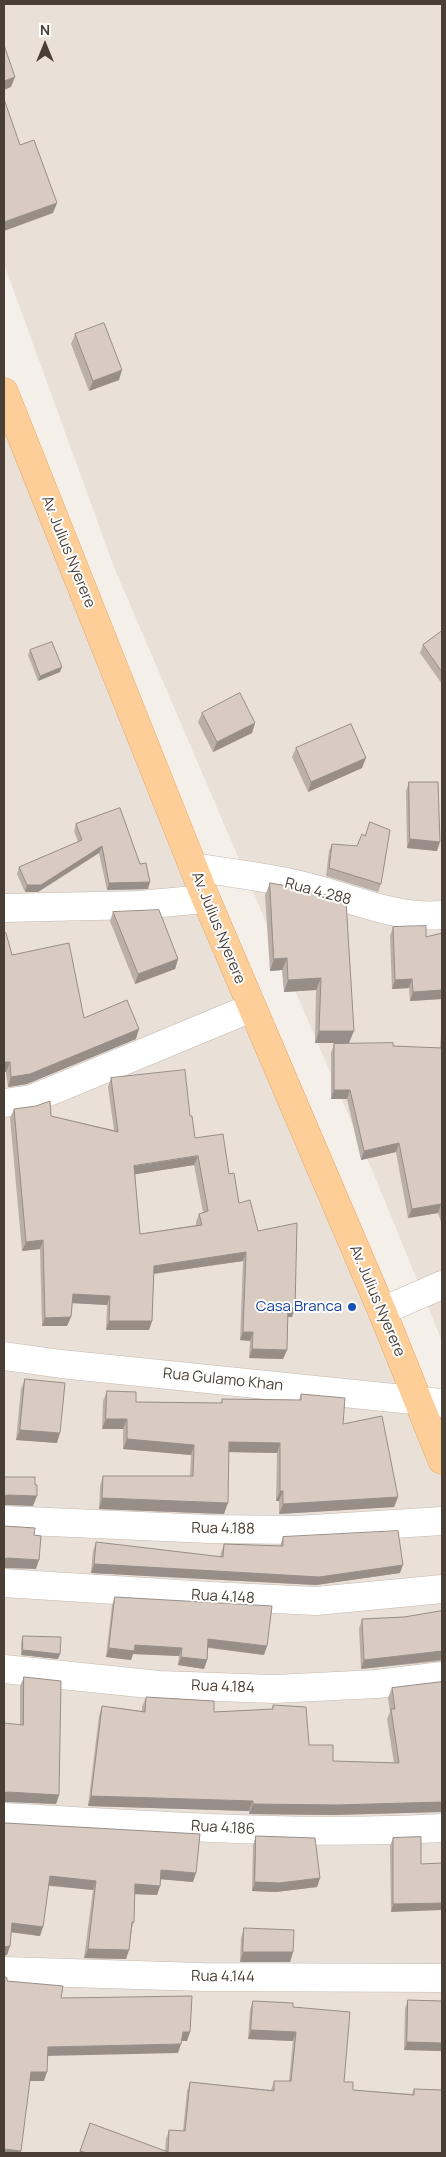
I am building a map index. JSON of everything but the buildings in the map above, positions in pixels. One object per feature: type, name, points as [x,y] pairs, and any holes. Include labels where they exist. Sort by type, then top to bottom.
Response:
[{"type":"main road","name":"Av. Julius Nyerere","points":[[4,392],[251,1008],[382,1311],[431,1401],[442,1460]]},
{"type":"street","name":"Rua 4.288","points":[[193,867],[303,886],[376,909],[399,913],[442,915]]},
{"type":"street","points":[[4,908],[139,905],[206,899]]},
{"type":"street","points":[[4,1103],[31,1099],[251,1008]]},
{"type":"street","points":[[382,1311],[442,1285]]},
{"type":"street","name":"Rua Gulamo Khan","points":[[4,1356],[61,1364],[431,1401]]},
{"type":"street","name":"Rua 4.188","points":[[4,1520],[209,1529],[286,1530],[442,1521]]},
{"type":"street","name":"Rua 4.148","points":[[4,1583],[316,1601],[442,1589]]},
{"type":"street","name":"Rua 4.184","points":[[4,1670],[159,1685],[274,1689],[377,1684],[442,1676]]},
{"type":"street","name":"Rua 4.186","points":[[4,1817],[268,1830],[389,1831],[442,1828]]},
{"type":"street","name":"Rua 4.144","points":[[4,1970],[202,1977],[442,1978]]},
{"type":"shaded area","points":[[4,4],[442,4],[442,1341],[375,1177],[114,567],[4,264]]},
{"type":"shaded area","points":[[4,399],[442,1445],[442,2153],[4,2153]]},
{"type":"place","name":"Casa Branca","points":[[352,1307]]}]
